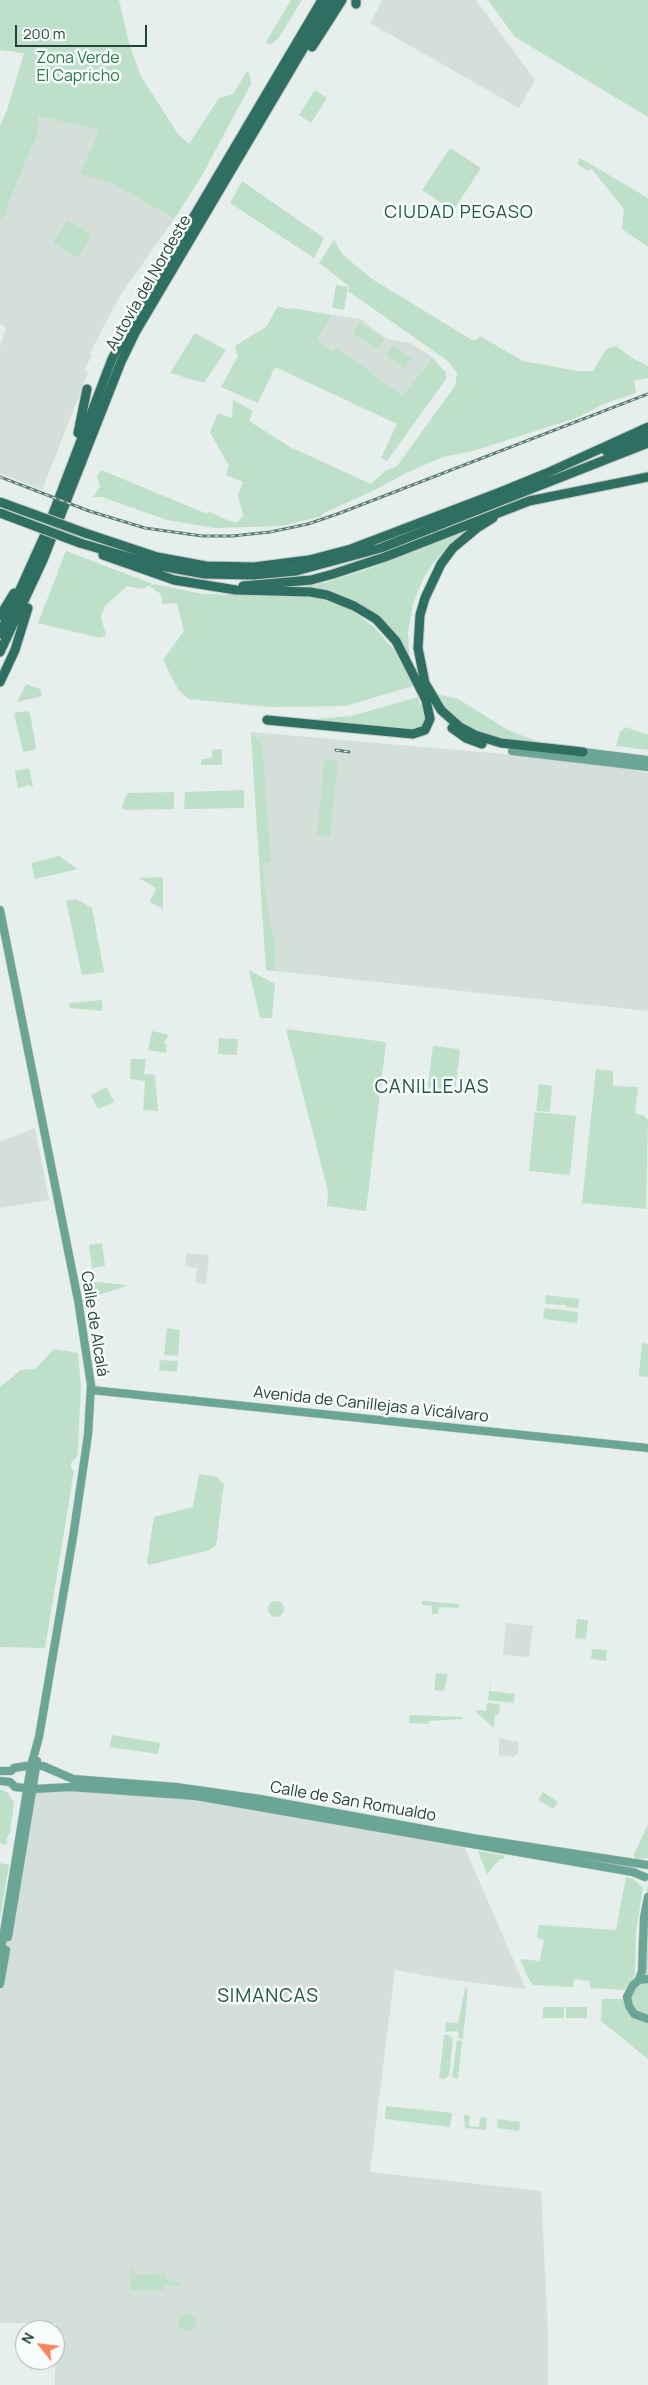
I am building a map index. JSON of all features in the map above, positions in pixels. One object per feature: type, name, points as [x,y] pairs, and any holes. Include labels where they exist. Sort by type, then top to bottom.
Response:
[{"type":"highway","name":"Autovía del Nordeste","points":[[0,634],[25,580],[112,359],[129,326],[322,0]]},
{"type":"highway","name":"Autovía del Nordeste","points":[[0,652],[43,560],[121,362],[140,325],[332,0]]},
{"type":"highway","points":[[189,241],[198,234],[292,76],[342,0]]},
{"type":"highway","points":[[72,463],[87,389]]},
{"type":"highway","points":[[548,473],[648,427]]},
{"type":"highway","points":[[0,502],[138,552],[176,561],[225,567],[280,564],[351,549],[648,435]]},
{"type":"highway","points":[[0,513],[84,544],[154,565],[205,574],[253,575],[296,571],[381,548],[648,443]]},
{"type":"highway","points":[[218,587],[311,580],[385,557],[504,509],[529,501],[556,494],[648,477]]},
{"type":"highway","points":[[602,486],[621,486],[648,481]]},
{"type":"highway","points":[[529,501],[477,528],[453,548],[441,564],[425,598],[420,615],[418,648],[420,667],[425,683],[441,710],[460,727],[475,735],[501,743],[583,752]]},
{"type":"highway","points":[[84,544],[104,556],[174,580],[236,590],[310,592],[327,595],[354,606],[376,619],[396,641],[426,700],[430,719],[428,726],[419,734],[373,732],[267,720]]},
{"type":"highway","points":[[0,682],[15,650],[43,560]]},
{"type":"highway","points":[[0,616],[18,585],[25,580]]},
{"type":"highway","points":[[426,700],[448,724],[466,738],[512,751]]},
{"type":"main road","points":[[512,751],[648,766]]},
{"type":"main road","points":[[583,752],[648,760]]},
{"type":"main road","name":"Calle de Alcalá","points":[[0,910],[78,1300],[91,1387],[87,1442],[0,1984]]},
{"type":"main road","name":"Avenida de Canillejas a Vicálvaro","points":[[91,1387],[648,1448]]},
{"type":"main road","name":"Avenida de Canillejas a Vicálvaro","points":[[209,1400],[648,1443]]},
{"type":"main road","points":[[0,1771],[11,1771],[18,1767],[34,1766]]},
{"type":"main road","name":"Calle de San Romualdo","points":[[34,1766],[48,1767],[73,1779],[176,1787],[270,1800],[472,1838],[634,1865],[648,1865]]},
{"type":"main road","points":[[10,1782],[11,1771]]},
{"type":"main road","points":[[49,1787],[54,1777],[53,1771]]},
{"type":"main road","points":[[0,1781],[10,1782],[15,1787],[31,1789]]},
{"type":"main road","name":"Calle de San Romualdo","points":[[31,1789],[49,1787],[196,1796],[632,1872],[647,1879]]},
{"type":"main road","name":"Calle de Alcalá","points":[[0,1956],[31,1789]]},
{"type":"main road","points":[[640,1980],[644,1918],[648,1897]]},
{"type":"main road","points":[[648,1978],[640,1980],[630,1989],[628,2002],[634,2014],[648,2020]]},
{"type":"shaded area","points":[[382,0],[476,0],[535,80],[519,108],[370,23]]},
{"type":"shaded area","points":[[38,116],[100,130],[80,174],[114,184],[174,219],[120,296],[90,353],[92,355],[85,369],[88,373],[42,490],[0,473],[0,346],[6,328],[0,324],[0,220],[7,213],[8,203],[38,133]]},
{"type":"shaded area","points":[[332,315],[361,319],[387,339],[411,343],[432,357],[403,396],[336,348],[333,351],[316,339]]},
{"type":"shaded area","points":[[251,732],[504,754],[622,768],[648,773],[648,1011],[266,970]]},
{"type":"shaded area","points":[[35,1128],[49,1200],[0,1208],[0,1142]]},
{"type":"shaded area","points":[[187,1253],[209,1255],[206,1284],[195,1283],[197,1268],[185,1266]]},
{"type":"shaded area","points":[[506,1623],[533,1626],[529,1657],[503,1655]]},
{"type":"shaded area","points":[[499,1738],[518,1742],[518,1754],[513,1757],[499,1755]]},
{"type":"shaded area","points":[[49,1787],[175,1794],[387,1828],[465,1848],[526,1989],[446,1979],[395,1970],[370,2172],[541,2191],[548,2332],[548,2385],[55,2385],[55,2370],[65,2370],[65,2320],[15,2320],[15,2323],[0,2323],[0,1984],[34,1789]]},
{"type":"green space","name":"Zona Verde El Capricho","points":[[0,0],[119,0],[130,47],[142,78],[178,134],[189,144],[219,98],[233,94],[247,71],[249,72],[251,84],[200,179],[174,219],[114,184],[80,174],[99,130],[38,116],[38,133],[8,203],[7,213],[0,220],[0,126],[7,110],[24,53],[0,50]]},
{"type":"green space","points":[[291,0],[302,0],[278,39],[270,45],[266,42]]},
{"type":"green space","points":[[488,0],[648,0],[648,117],[515,37]]},
{"type":"green space","points":[[315,90],[327,98],[311,123],[299,115]]},
{"type":"green space","points":[[450,148],[481,168],[453,211],[422,190]]},
{"type":"green space","points":[[580,158],[648,198],[648,247],[622,229],[624,209],[591,168],[588,171],[577,164]]},
{"type":"green space","points":[[242,181],[324,238],[314,258],[230,203]]},
{"type":"green space","points":[[67,220],[92,234],[78,258],[53,243]]},
{"type":"green space","points":[[334,240],[342,254],[372,279],[472,340],[476,340],[480,336],[523,361],[578,371],[593,371],[606,349],[616,346],[632,358],[648,366],[648,378],[634,381],[636,393],[603,404],[579,417],[473,451],[443,457],[406,473],[375,490],[322,514],[322,516],[282,526],[214,528],[167,520],[102,497],[93,497],[100,486],[97,477],[101,470],[205,513],[210,512],[234,523],[239,521],[243,515],[238,495],[243,482],[226,475],[229,466],[210,432],[218,413],[232,418],[233,400],[253,411],[249,421],[290,447],[371,484],[385,471],[397,466],[455,386],[457,373],[448,361],[348,291],[350,287],[319,263]]},
{"type":"green space","points":[[336,285],[348,287],[344,310],[332,308]]},
{"type":"green space","points":[[278,306],[286,309],[292,308],[332,315],[317,339],[332,351],[336,347],[403,396],[432,357],[446,373],[446,379],[387,461],[381,458],[397,424],[275,367],[258,403],[221,387],[238,356],[235,346],[266,327]]},
{"type":"green space","points":[[360,322],[384,339],[377,349],[353,333]]},
{"type":"green space","points":[[195,333],[226,350],[204,383],[170,373]]},
{"type":"green space","points":[[393,345],[412,358],[404,368],[386,355]]},
{"type":"green space","points":[[462,532],[434,562],[423,579],[413,604],[408,633],[410,664],[366,609],[331,591],[303,587],[366,570]]},
{"type":"green space","points":[[66,551],[153,584],[142,589],[127,586],[105,606],[101,617],[106,635],[100,638],[38,623]]},
{"type":"green space","points":[[154,584],[203,594],[310,597],[343,605],[373,626],[396,652],[416,685],[346,706],[271,707],[189,699],[179,691],[163,660],[184,631],[177,603],[162,604],[161,594],[150,587]]},
{"type":"green space","points":[[26,684],[40,689],[42,696],[17,702]]},
{"type":"green space","points":[[434,695],[458,699],[508,730],[549,746],[499,740],[467,729],[441,706],[443,702]]},
{"type":"green space","points":[[418,697],[420,705],[426,711],[427,723],[417,732],[304,720],[351,716]]},
{"type":"green space","points":[[27,711],[30,713],[36,747],[34,750],[23,752],[14,713]]},
{"type":"green space","points":[[626,727],[648,735],[648,750],[616,746],[620,732]]},
{"type":"green space","points":[[251,732],[262,743],[271,861],[262,864],[269,918],[275,942],[275,971],[266,970]]},
{"type":"green space","points":[[222,749],[222,765],[201,765],[201,760],[212,757],[212,750]]},
{"type":"green space","points":[[324,760],[338,761],[330,837],[317,836]]},
{"type":"green space","points":[[29,768],[33,787],[29,785],[18,788],[15,771]]},
{"type":"green space","points":[[244,790],[244,808],[184,809],[185,792]]},
{"type":"green space","points":[[174,792],[174,809],[124,810],[122,807],[127,793]]},
{"type":"green space","points":[[59,856],[78,869],[35,879],[31,863]]},
{"type":"green space","points":[[163,877],[163,909],[150,902],[156,888],[139,878]]},
{"type":"green space","points":[[76,899],[92,908],[104,972],[82,975],[66,901]]},
{"type":"green space","points":[[249,970],[275,984],[272,1018],[260,1018]]},
{"type":"green space","points":[[102,1000],[102,1011],[70,1008],[69,1006],[70,1003]]},
{"type":"green space","points":[[286,1029],[386,1042],[366,1211],[327,1206],[328,1191]]},
{"type":"green space","points":[[152,1031],[169,1035],[164,1043],[167,1045],[166,1053],[148,1050]]},
{"type":"green space","points":[[219,1038],[238,1039],[237,1055],[218,1054]]},
{"type":"green space","points":[[433,1046],[458,1049],[460,1052],[455,1090],[428,1087]]},
{"type":"green space","points":[[131,1059],[146,1059],[144,1074],[155,1075],[158,1111],[143,1110],[145,1081],[130,1079]]},
{"type":"green space","points":[[596,1069],[613,1071],[613,1086],[638,1087],[635,1113],[644,1116],[648,1120],[646,1209],[582,1203]]},
{"type":"green space","points":[[539,1084],[552,1086],[550,1112],[536,1111]]},
{"type":"green space","points":[[107,1087],[114,1102],[98,1109],[91,1095]]},
{"type":"green space","points":[[535,1112],[576,1116],[570,1175],[529,1171]]},
{"type":"green space","points":[[102,1243],[105,1266],[92,1268],[89,1245]]},
{"type":"green space","points":[[86,1281],[127,1286],[86,1299],[83,1284]]},
{"type":"green space","points":[[546,1295],[579,1299],[578,1308],[566,1307],[566,1305],[545,1304]]},
{"type":"green space","points":[[545,1308],[578,1312],[577,1323],[543,1319]]},
{"type":"green space","points":[[167,1328],[180,1330],[178,1356],[164,1355]]},
{"type":"green space","points":[[642,1343],[648,1344],[648,1377],[639,1376]]},
{"type":"green space","points":[[54,1349],[78,1353],[81,1387],[77,1456],[71,1463],[71,1468],[74,1471],[45,1648],[0,1647],[0,1387],[21,1370],[35,1369]]},
{"type":"green space","points":[[160,1360],[178,1361],[177,1372],[159,1370]]},
{"type":"green space","points":[[199,1474],[217,1477],[224,1484],[216,1545],[210,1550],[149,1565],[147,1562],[154,1517],[193,1507]]},
{"type":"green space","points":[[276,1601],[282,1603],[284,1609],[282,1615],[276,1617],[270,1615],[268,1609],[270,1603]]},
{"type":"green space","points":[[422,1601],[459,1604],[459,1608],[439,1607],[438,1614],[432,1614],[432,1606],[422,1605]]},
{"type":"green space","points":[[577,1619],[588,1620],[586,1639],[575,1638]]},
{"type":"green space","points":[[592,1649],[607,1650],[606,1661],[591,1659]]},
{"type":"green space","points":[[436,1673],[448,1674],[444,1691],[434,1690]]},
{"type":"green space","points":[[491,1675],[490,1691],[515,1694],[514,1703],[488,1700]]},
{"type":"green space","points":[[487,1703],[500,1704],[499,1715],[495,1715],[494,1728],[476,1712],[477,1710],[486,1711]]},
{"type":"green space","points":[[410,1715],[462,1717],[462,1719],[429,1721],[428,1724],[409,1723]]},
{"type":"green space","points":[[112,1735],[160,1743],[158,1754],[110,1747]]},
{"type":"green space","points":[[0,1789],[8,1793],[14,1802],[10,1833],[6,1839],[8,1843],[4,1845],[0,1843]]},
{"type":"green space","points":[[543,1792],[558,1802],[553,1809],[538,1800]]},
{"type":"green space","points":[[648,1824],[648,1858],[637,1859],[634,1857],[634,1854]]},
{"type":"green space","points":[[478,1851],[505,1855],[504,1859],[500,1859],[487,1874]]},
{"type":"green space","points":[[0,1863],[9,1865],[0,1919]]},
{"type":"green space","points":[[626,1877],[634,1879],[643,1888],[636,1932],[635,1975],[624,1990],[590,1988],[590,1981],[574,1979],[573,1987],[534,1985],[530,1982],[520,1959],[540,1961],[544,1940],[537,1938],[539,1925],[616,1930]]},
{"type":"green space","points":[[648,1884],[648,2059],[601,2021],[602,1999],[623,1999],[638,1976],[638,1944],[641,1915]]},
{"type":"green space","points":[[465,1988],[468,1989],[463,2039],[458,2038],[459,2033],[457,2031],[445,2032],[446,2022],[458,2023]]},
{"type":"green space","points":[[543,2007],[564,2007],[564,2018],[543,2018]]},
{"type":"green space","points":[[566,2007],[587,2007],[587,2018],[566,2018]]},
{"type":"green space","points":[[444,2035],[449,2035],[453,2039],[449,2076],[444,2079],[439,2078]]},
{"type":"green space","points":[[457,2040],[462,2041],[458,2079],[452,2077]]},
{"type":"green space","points":[[386,2106],[452,2113],[450,2127],[385,2119]]},
{"type":"green space","points":[[464,2115],[470,2116],[469,2126],[479,2127],[480,2117],[487,2118],[486,2130],[465,2128]]},
{"type":"green space","points":[[498,2119],[520,2122],[519,2131],[497,2128]]},
{"type":"green space","points":[[131,2269],[135,2270],[134,2275],[165,2274],[165,2279],[181,2283],[181,2286],[163,2285],[163,2290],[131,2290]]},
{"type":"green space","points":[[187,2313],[193,2316],[196,2322],[193,2328],[187,2331],[181,2328],[178,2322],[181,2316]]},
{"type":"railway","points":[[0,477],[89,511],[145,528],[202,536],[232,536],[270,532],[308,524],[340,513],[648,394]]},
{"type":"railway","points":[[336,750],[349,752]]},
{"type":"district","name":"CIUDAD PEGASO","points":[[459,213]]},
{"type":"district","name":"CANILLEJAS","points":[[432,1088]]},
{"type":"district","name":"SIMANCAS","points":[[268,1997]]}]
